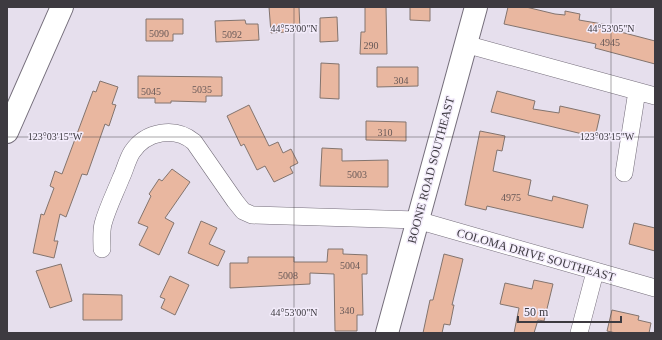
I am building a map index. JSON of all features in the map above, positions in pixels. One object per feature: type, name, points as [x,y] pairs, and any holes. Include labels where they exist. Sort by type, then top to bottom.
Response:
[{"type":"street","points":[[7,132],[62,7]]},
{"type":"street","name":"BOONE ROAD SOUTHEAST","points":[[387,333],[476,7]]},
{"type":"street","points":[[465,44],[655,96]]},
{"type":"street","points":[[624,173],[637,91]]},
{"type":"street","name":"COLOMA DRIVE SOUTHEAST","points":[[102,249],[103,223],[132,152],[140,143],[151,135],[162,132],[185,135],[194,142],[235,201],[243,211],[252,215],[417,220],[655,288]]},
{"type":"street","points":[[579,333],[595,272]]},
{"type":"building","points":[[269,7],[299,7],[300,31],[271,33]]},
{"type":"building","points":[[365,7],[386,7],[387,54],[360,54],[361,32],[365,32]]},
{"type":"building","points":[[410,7],[430,7],[430,21],[410,20]]},
{"type":"building","points":[[508,7],[526,7],[565,15],[565,11],[580,14],[579,20],[614,26],[613,30],[655,41],[655,64],[595,48],[596,44],[504,24]]},
{"type":"building","points":[[337,17],[338,41],[320,42],[320,18]]},
{"type":"building","points":[[146,19],[183,19],[183,34],[173,34],[173,41],[146,41]]},
{"type":"building","points":[[245,20],[246,24],[258,24],[259,40],[216,42],[215,21]]},
{"type":"building","points":[[321,63],[339,64],[339,99],[320,98]]},
{"type":"building","points":[[377,67],[418,67],[418,86],[377,87]]},
{"type":"building","points":[[138,76],[222,77],[222,96],[206,96],[206,102],[171,101],[171,103],[155,103],[155,98],[138,98]]},
{"type":"building","points":[[100,81],[118,87],[112,104],[116,105],[109,126],[105,124],[87,175],[82,174],[66,217],[60,214],[54,241],[58,241],[54,258],[33,253],[41,214],[44,215],[54,188],[50,186],[55,171],[62,174],[93,91],[96,92]]},
{"type":"building","points":[[497,91],[535,101],[533,109],[559,113],[560,106],[600,115],[595,137],[491,112]]},
{"type":"building","points":[[249,105],[269,146],[278,142],[283,153],[291,149],[298,163],[290,167],[293,173],[274,182],[265,166],[257,170],[244,144],[241,146],[227,116]]},
{"type":"building","points":[[366,121],[406,122],[406,141],[366,140]]},
{"type":"building","points":[[480,131],[505,136],[502,151],[497,150],[493,171],[531,180],[528,195],[552,201],[553,196],[588,205],[583,228],[487,206],[486,210],[465,205]]},
{"type":"building","points":[[322,148],[342,149],[342,161],[388,160],[388,187],[320,186]]},
{"type":"building","points":[[172,169],[190,182],[165,218],[174,223],[159,255],[139,245],[148,227],[138,223],[151,196],[149,194],[159,179],[162,181]]},
{"type":"building","points":[[201,221],[217,228],[209,244],[225,251],[218,266],[188,253]]},
{"type":"building","points":[[634,223],[655,228],[655,251],[629,244]]},
{"type":"building","points":[[328,249],[343,249],[343,254],[367,255],[367,274],[362,274],[363,315],[357,315],[357,331],[335,331],[334,274],[310,273],[310,284],[230,288],[230,263],[248,263],[248,257],[294,257],[294,262],[327,262]]},
{"type":"building","points":[[444,254],[463,259],[452,305],[454,305],[450,325],[444,324],[442,333],[423,333],[430,300],[433,300]]},
{"type":"building","points":[[61,264],[72,301],[50,308],[36,271]]},
{"type":"building","points":[[170,276],[189,285],[175,315],[161,308],[165,299],[160,297]]},
{"type":"building","points":[[534,280],[553,284],[544,321],[538,320],[534,333],[514,333],[519,308],[500,304],[505,283],[532,289]]},
{"type":"building","points":[[83,294],[122,295],[122,320],[83,320]]},
{"type":"building","points":[[612,310],[639,316],[638,320],[651,323],[649,333],[616,333],[607,331]]}]
